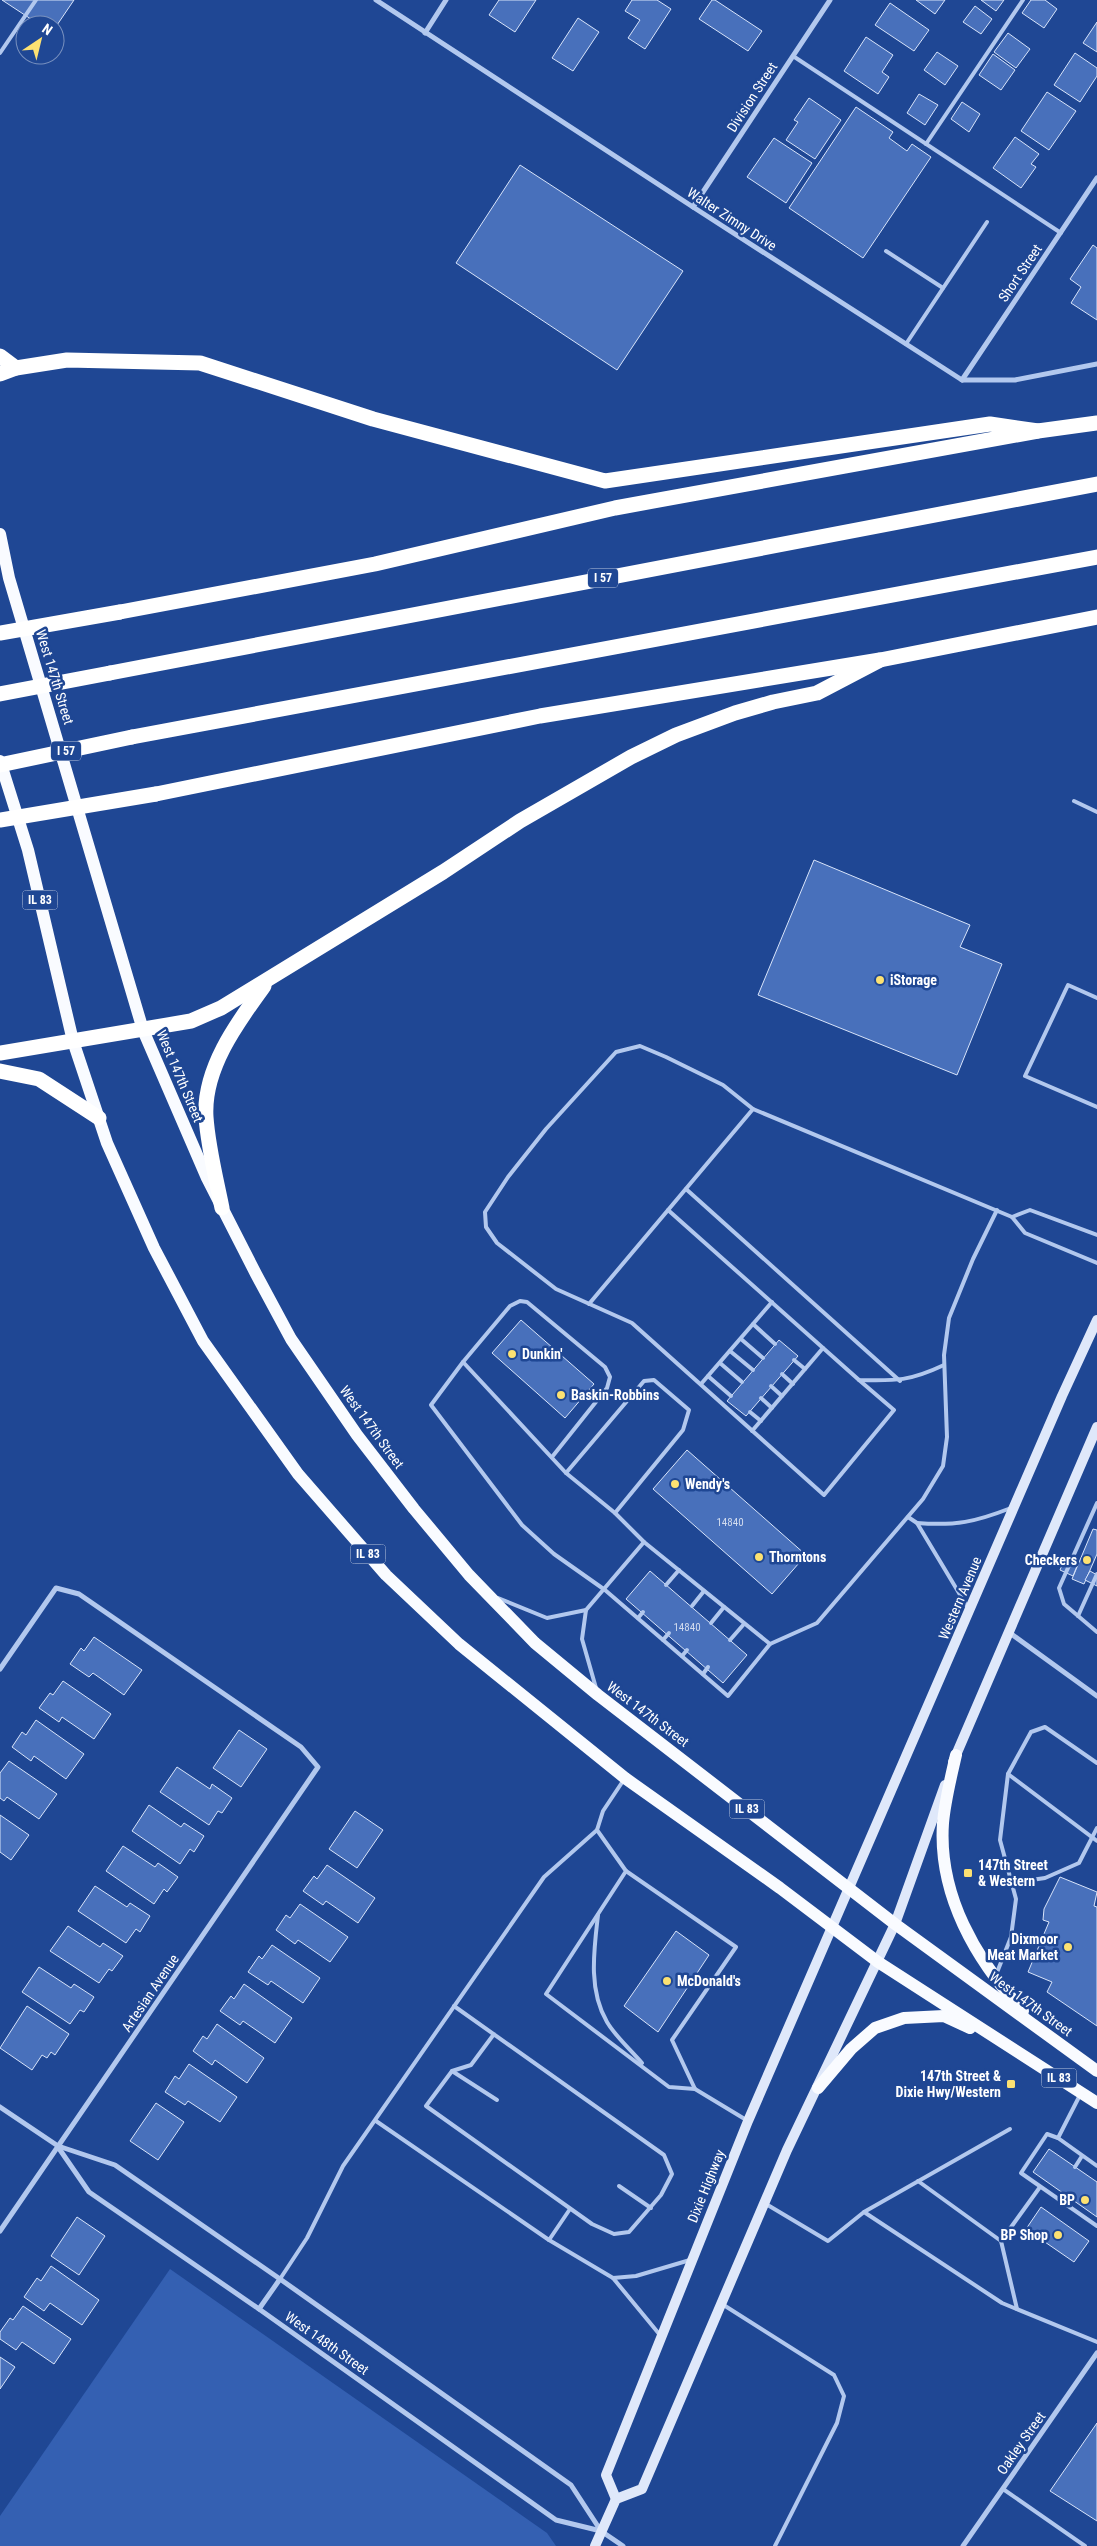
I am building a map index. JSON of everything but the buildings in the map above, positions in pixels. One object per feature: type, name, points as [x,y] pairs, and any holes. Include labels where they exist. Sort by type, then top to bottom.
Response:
[{"type":"highway","points":[[0,356],[16,368]]},
{"type":"highway","points":[[0,374],[16,368],[67,360],[200,363],[373,419],[605,481],[990,424],[1038,431]]},
{"type":"highway","points":[[0,633],[375,564],[615,508],[1038,431],[1097,423]]},
{"type":"highway","name":"I 57","points":[[0,694],[1097,484]]},
{"type":"highway","name":"I 57","points":[[0,765],[132,737],[1097,557]]},
{"type":"highway","points":[[0,820],[156,794],[540,716],[880,660],[1097,617]]},
{"type":"highway","points":[[0,1053],[191,1021],[221,1008],[443,872],[528,816],[631,757],[676,736],[735,713],[773,702],[817,693],[880,660]]},
{"type":"highway","points":[[222,1208],[206,1116],[208,1091],[222,1050],[269,979]]},
{"type":"highway","points":[[0,1071],[39,1079],[99,1118]]},
{"type":"main road","name":"West 147th Street","points":[[0,534],[9,578],[143,1030],[222,1208],[291,1338],[357,1435],[414,1509],[535,1643],[598,1695],[895,1924],[1097,2071]]},
{"type":"main road","name":"IL 83","points":[[0,761],[28,850],[73,1041],[107,1143],[154,1248],[203,1341],[298,1474],[386,1575],[532,1705],[625,1778],[878,1962],[1097,2103]]},
{"type":"main road","name":"Western Avenue","points":[[850,1888],[1014,1507],[1097,1320]]},
{"type":"main road","points":[[595,2546],[616,2498],[642,2489],[764,2203],[895,1924],[956,1755],[1097,1427]]},
{"type":"main road","points":[[956,1755],[943,1822],[943,1857],[953,1902],[974,1947],[995,1976],[1040,2030]]},
{"type":"main road","name":"Dixie Highway","points":[[616,2498],[606,2475],[748,2121],[850,1888]]},
{"type":"main road","points":[[818,2088],[851,2050],[875,2028],[904,2018],[944,2016],[1022,2053]]},
{"type":"street","name":"Walter Zimny Drive","points":[[376,0],[962,380]]},
{"type":"street","points":[[425,32],[446,0]]},
{"type":"street","name":"Division Street","points":[[693,207],[830,0]]},
{"type":"street","name":"Short Street","points":[[962,380],[1097,178]]},
{"type":"street","points":[[962,380],[1015,380],[1097,364]]},
{"type":"street","name":"Artesian Avenue","points":[[0,1669],[56,1588],[79,1594],[301,1747],[318,1767],[0,2231]]},
{"type":"street","points":[[1010,1633],[1097,1696]]},
{"type":"street","name":"West 148th Street","points":[[0,2107],[58,2146],[115,2165],[280,2279],[571,2485],[602,2531],[623,2546]]},
{"type":"street","name":"West 148th Street","points":[[58,2146],[89,2192],[259,2309],[556,2520],[602,2531]]},
{"type":"street","points":[[259,2309],[280,2279]]},
{"type":"street","name":"Oakley Street","points":[[963,2546],[1097,2352]]},
{"type":"lane","points":[[0,53],[36,0]]},
{"type":"lane","points":[[926,144],[1023,0]]},
{"type":"lane","points":[[793,56],[1061,233]]},
{"type":"lane","points":[[906,344],[986,222]]},
{"type":"lane","points":[[886,251],[943,288]]},
{"type":"lane","points":[[1074,801],[1097,812]]},
{"type":"lane","points":[[1097,998],[1068,985],[1025,1076],[1097,1107]]},
{"type":"lane","points":[[668,1210],[894,1410],[824,1495],[632,1323],[556,1289],[497,1243],[486,1227],[485,1212],[508,1177],[546,1129],[616,1052],[640,1046],[685,1065],[723,1085],[753,1109],[997,1210],[1012,1217],[1025,1233],[1097,1263]]},
{"type":"lane","points":[[589,1304],[753,1109]]},
{"type":"lane","points":[[686,1189],[901,1381]]},
{"type":"lane","points":[[552,1458],[607,1388],[610,1377],[606,1367],[527,1302],[520,1301],[510,1306],[463,1362],[431,1406],[522,1525],[554,1554],[604,1590],[638,1618],[728,1696],[770,1644],[817,1623],[908,1517],[923,1498],[943,1466],[947,1437],[944,1365],[949,1318],[973,1259],[997,1210]]},
{"type":"lane","points":[[1012,1217],[1030,1210],[1097,1235]]},
{"type":"lane","points":[[701,1384],[772,1302]]},
{"type":"lane","points":[[753,1324],[776,1344]]},
{"type":"lane","points":[[741,1339],[763,1358]]},
{"type":"lane","points":[[752,1431],[823,1348]]},
{"type":"lane","points":[[730,1351],[753,1370]]},
{"type":"lane","points":[[794,1360],[805,1369]]},
{"type":"lane","points":[[463,1362],[566,1473],[615,1513],[644,1542],[770,1644]]},
{"type":"lane","points":[[720,1363],[742,1382]]},
{"type":"lane","points":[[859,1380],[901,1381],[918,1377],[944,1365]]},
{"type":"lane","points":[[782,1374],[792,1384]]},
{"type":"lane","points":[[708,1376],[731,1396]]},
{"type":"lane","points":[[566,1473],[644,1381],[654,1380],[689,1410],[688,1419],[683,1430],[615,1513]]},
{"type":"lane","points":[[771,1386],[782,1396]]},
{"type":"lane","points":[[761,1398],[772,1408]]},
{"type":"lane","points":[[750,1412],[761,1421]]},
{"type":"lane","points":[[1097,1503],[1059,1588],[1064,1604],[1097,1632]]},
{"type":"lane","points":[[917,1523],[949,1526],[980,1520],[1014,1507]]},
{"type":"lane","points":[[908,1517],[917,1523],[970,1610]]},
{"type":"lane","points":[[598,1695],[582,1639],[586,1610],[644,1542]]},
{"type":"lane","points":[[666,1585],[679,1570]]},
{"type":"lane","points":[[1078,1616],[1097,1574]]},
{"type":"lane","points":[[692,1606],[704,1591]]},
{"type":"lane","points":[[488,1593],[547,1618],[586,1610]]},
{"type":"lane","points":[[710,1623],[724,1607]]},
{"type":"lane","points":[[638,1618],[644,1612]]},
{"type":"lane","points":[[730,1640],[744,1624]]},
{"type":"lane","points":[[663,1640],[669,1633]]},
{"type":"lane","points":[[682,1656],[687,1650]]},
{"type":"lane","points":[[703,1674],[708,1667]]},
{"type":"lane","points":[[995,1976],[1011,1937],[1016,1899],[1000,1840],[1008,1774],[1032,1732],[1045,1727],[1097,1763]]},
{"type":"lane","points":[[1008,1774],[1097,1840]]},
{"type":"lane","points":[[280,2279],[307,2238],[344,2166],[454,2006],[544,1877],[597,1830],[603,1811],[625,1778]]},
{"type":"lane","points":[[1011,1883],[1045,1878],[1079,1863],[1097,1828]]},
{"type":"lane","points":[[597,1830],[626,1871],[736,1947],[672,2040],[695,2089]]},
{"type":"lane","points":[[626,1871],[546,1994],[670,2087],[695,2089],[748,2121]]},
{"type":"lane","points":[[598,1913],[593,1956],[595,1990],[606,2022],[647,2068]]},
{"type":"lane","points":[[454,2006],[494,2034],[664,2155],[672,2174],[651,2208],[629,2232],[614,2234],[592,2224],[426,2106],[452,2071],[471,2064],[494,2034]]},
{"type":"lane","points":[[452,2071],[497,2100]]},
{"type":"lane","points":[[1058,2138],[1081,2093]]},
{"type":"lane","points":[[376,2121],[549,2240],[613,2278],[661,2336]]},
{"type":"lane","points":[[764,2203],[828,2241],[864,2212],[1010,2129]]},
{"type":"lane","points":[[1097,2166],[1058,2138],[1047,2134],[1021,2173],[1097,2226]]},
{"type":"lane","points":[[1075,2167],[1082,2156]]},
{"type":"lane","points":[[918,2181],[1002,2241],[1017,2309]]},
{"type":"lane","points":[[619,2186],[651,2208]]},
{"type":"lane","points":[[1002,2241],[1040,2187]]},
{"type":"lane","points":[[1054,2196],[1058,2190]]},
{"type":"lane","points":[[549,2240],[570,2209]]},
{"type":"lane","points":[[1082,2216],[1086,2210]]},
{"type":"lane","points":[[864,2212],[1002,2303],[1097,2342]]},
{"type":"lane","points":[[613,2278],[644,2274],[692,2259]]},
{"type":"lane","points":[[721,2303],[834,2375],[844,2396],[837,2423],[775,2546]]},
{"type":"lane","points":[[1003,2489],[1084,2546]]},
{"type":"shaded area","points":[[170,2269],[547,2533],[556,2546],[0,2546],[0,2516]]},
{"type":"place","name":"iStorage","points":[[880,980]]},
{"type":"place","name":"Dunkin'","points":[[512,1354]]},
{"type":"place","name":"Baskin-Robbins","points":[[561,1395]]},
{"type":"place","name":"Wendy's","points":[[675,1484]]},
{"type":"place","name":"Thorntons","points":[[759,1557]]},
{"type":"place","name":"Checkers","points":[[1087,1560]]},
{"type":"place","name":"147th Street & Western","points":[[968,1873]]},
{"type":"place","name":"Dixmoor Meat Market","points":[[1068,1947]]},
{"type":"place","name":"McDonald's","points":[[667,1981]]},
{"type":"place","name":"147th Street & Dixie Hwy/Western","points":[[1011,2084]]},
{"type":"place","name":"BP","points":[[1085,2200]]},
{"type":"place","name":"BP Shop","points":[[1058,2235]]}]
